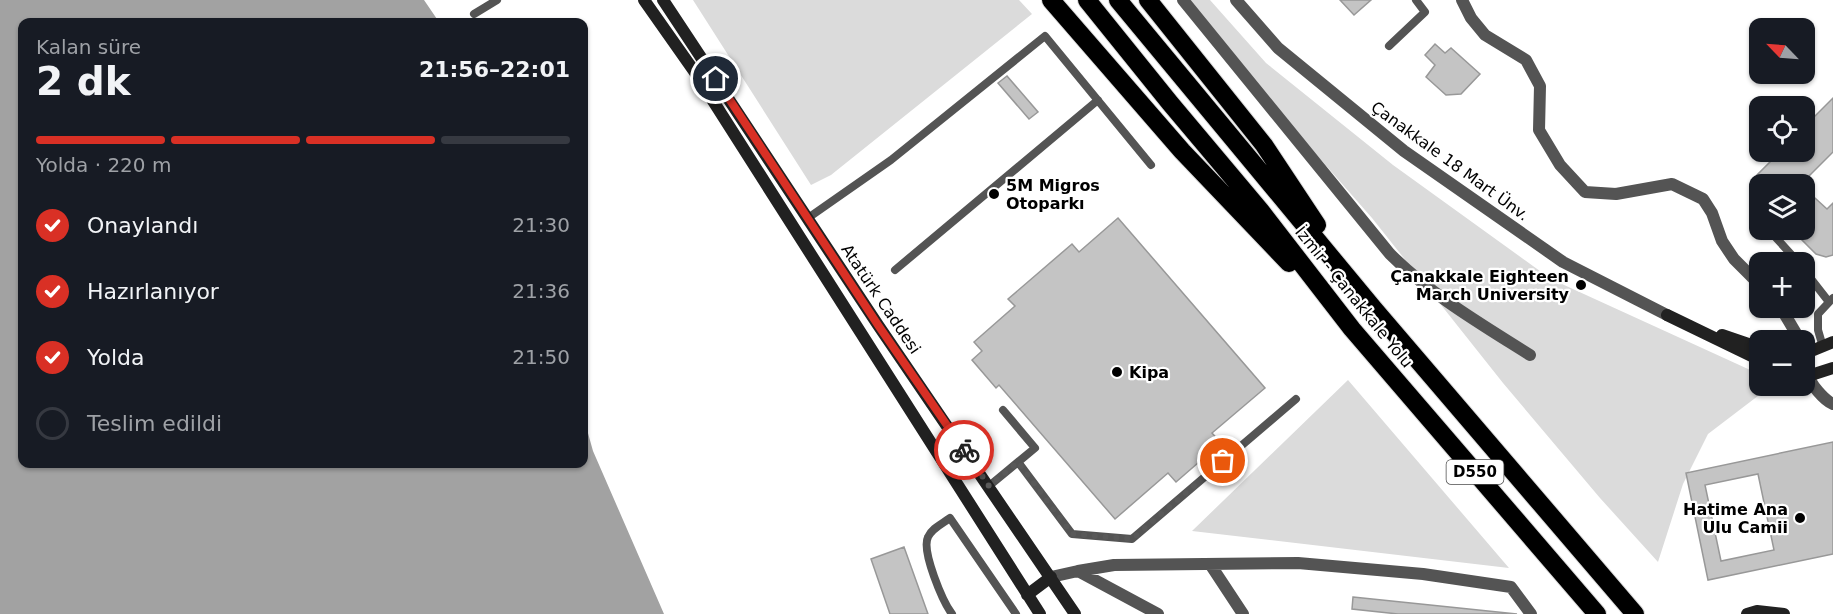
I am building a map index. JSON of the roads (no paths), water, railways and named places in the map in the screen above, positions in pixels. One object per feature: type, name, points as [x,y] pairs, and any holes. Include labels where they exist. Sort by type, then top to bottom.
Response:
[{"type":"highway","points":[[1051,0],[1182,151],[1352,329]]},
{"type":"highway","name":"İzmir - Çanakkale Yolu","points":[[1087,0],[1260,210],[1352,329],[1597,614]]},
{"type":"highway","name":"İzmir - Çanakkale Yolu","points":[[1118,0],[1374,309],[1635,614]]},
{"type":"highway","points":[[1148,0],[1264,145],[1374,309]]},
{"type":"main road","name":"Atatürk Caddesi","points":[[644,0],[694,71],[1040,614]]},
{"type":"main road","name":"Atatürk Caddesi","points":[[663,0],[878,325],[1075,614]]},
{"type":"main road","points":[[795,228],[808,218]]},
{"type":"main road","points":[[1668,315],[1749,344]]},
{"type":"main road","points":[[1668,315],[1749,355]]},
{"type":"main road","points":[[1815,373],[1833,368]]},
{"type":"main road","points":[[1027,595],[1051,577]]},
{"type":"main road","points":[[1747,614],[1757,611],[1784,614]]},
{"type":"street","points":[[1183,0],[1390,254],[1409,274],[1452,305],[1530,355]]},
{"type":"street","name":"Çanakkale 18 Mart Ünv.","points":[[1236,0],[1278,48],[1404,151],[1563,262],[1668,315]]},
{"type":"street","points":[[1462,0],[1471,18],[1485,34],[1526,60],[1540,86],[1539,130],[1560,165],[1585,192],[1616,194],[1672,184],[1703,199],[1712,213],[1722,240],[1734,259],[1749,274]]},
{"type":"street","points":[[1815,387],[1826,401],[1833,404]]},
{"type":"street","points":[[1051,577],[1114,566],[1298,563],[1434,575],[1511,588],[1531,614]]},
{"type":"street","points":[[1210,564],[1243,614]]},
{"type":"street","points":[[1078,571],[1158,614]]},
{"type":"lane","points":[[474,14],[497,0]]},
{"type":"lane","points":[[1389,46],[1425,12],[1416,0]]},
{"type":"lane","points":[[808,218],[891,160],[1045,36],[1151,165]]},
{"type":"lane","points":[[895,270],[1098,100]]},
{"type":"lane","points":[[1778,240],[1789,252]]},
{"type":"lane","points":[[1815,282],[1831,300],[1818,314],[1818,330],[1828,345]]},
{"type":"lane","points":[[1018,462],[1072,534],[1132,539],[1296,399]]},
{"type":"lane","points":[[989,486],[1035,448],[1003,410]]},
{"type":"lane","points":[[952,614],[942,600],[926,546],[932,530],[950,518],[1016,614]]},
{"type":"place","name":"5M Migros Otoparkı","points":[[994,194]]},
{"type":"place","name":"Çanakkale Eighteen March University","points":[[1581,285]]},
{"type":"place","name":"Kipa","points":[[1117,372]]},
{"type":"place","name":"Hatime Ana Ulu Camii","points":[[1800,518]]}]
